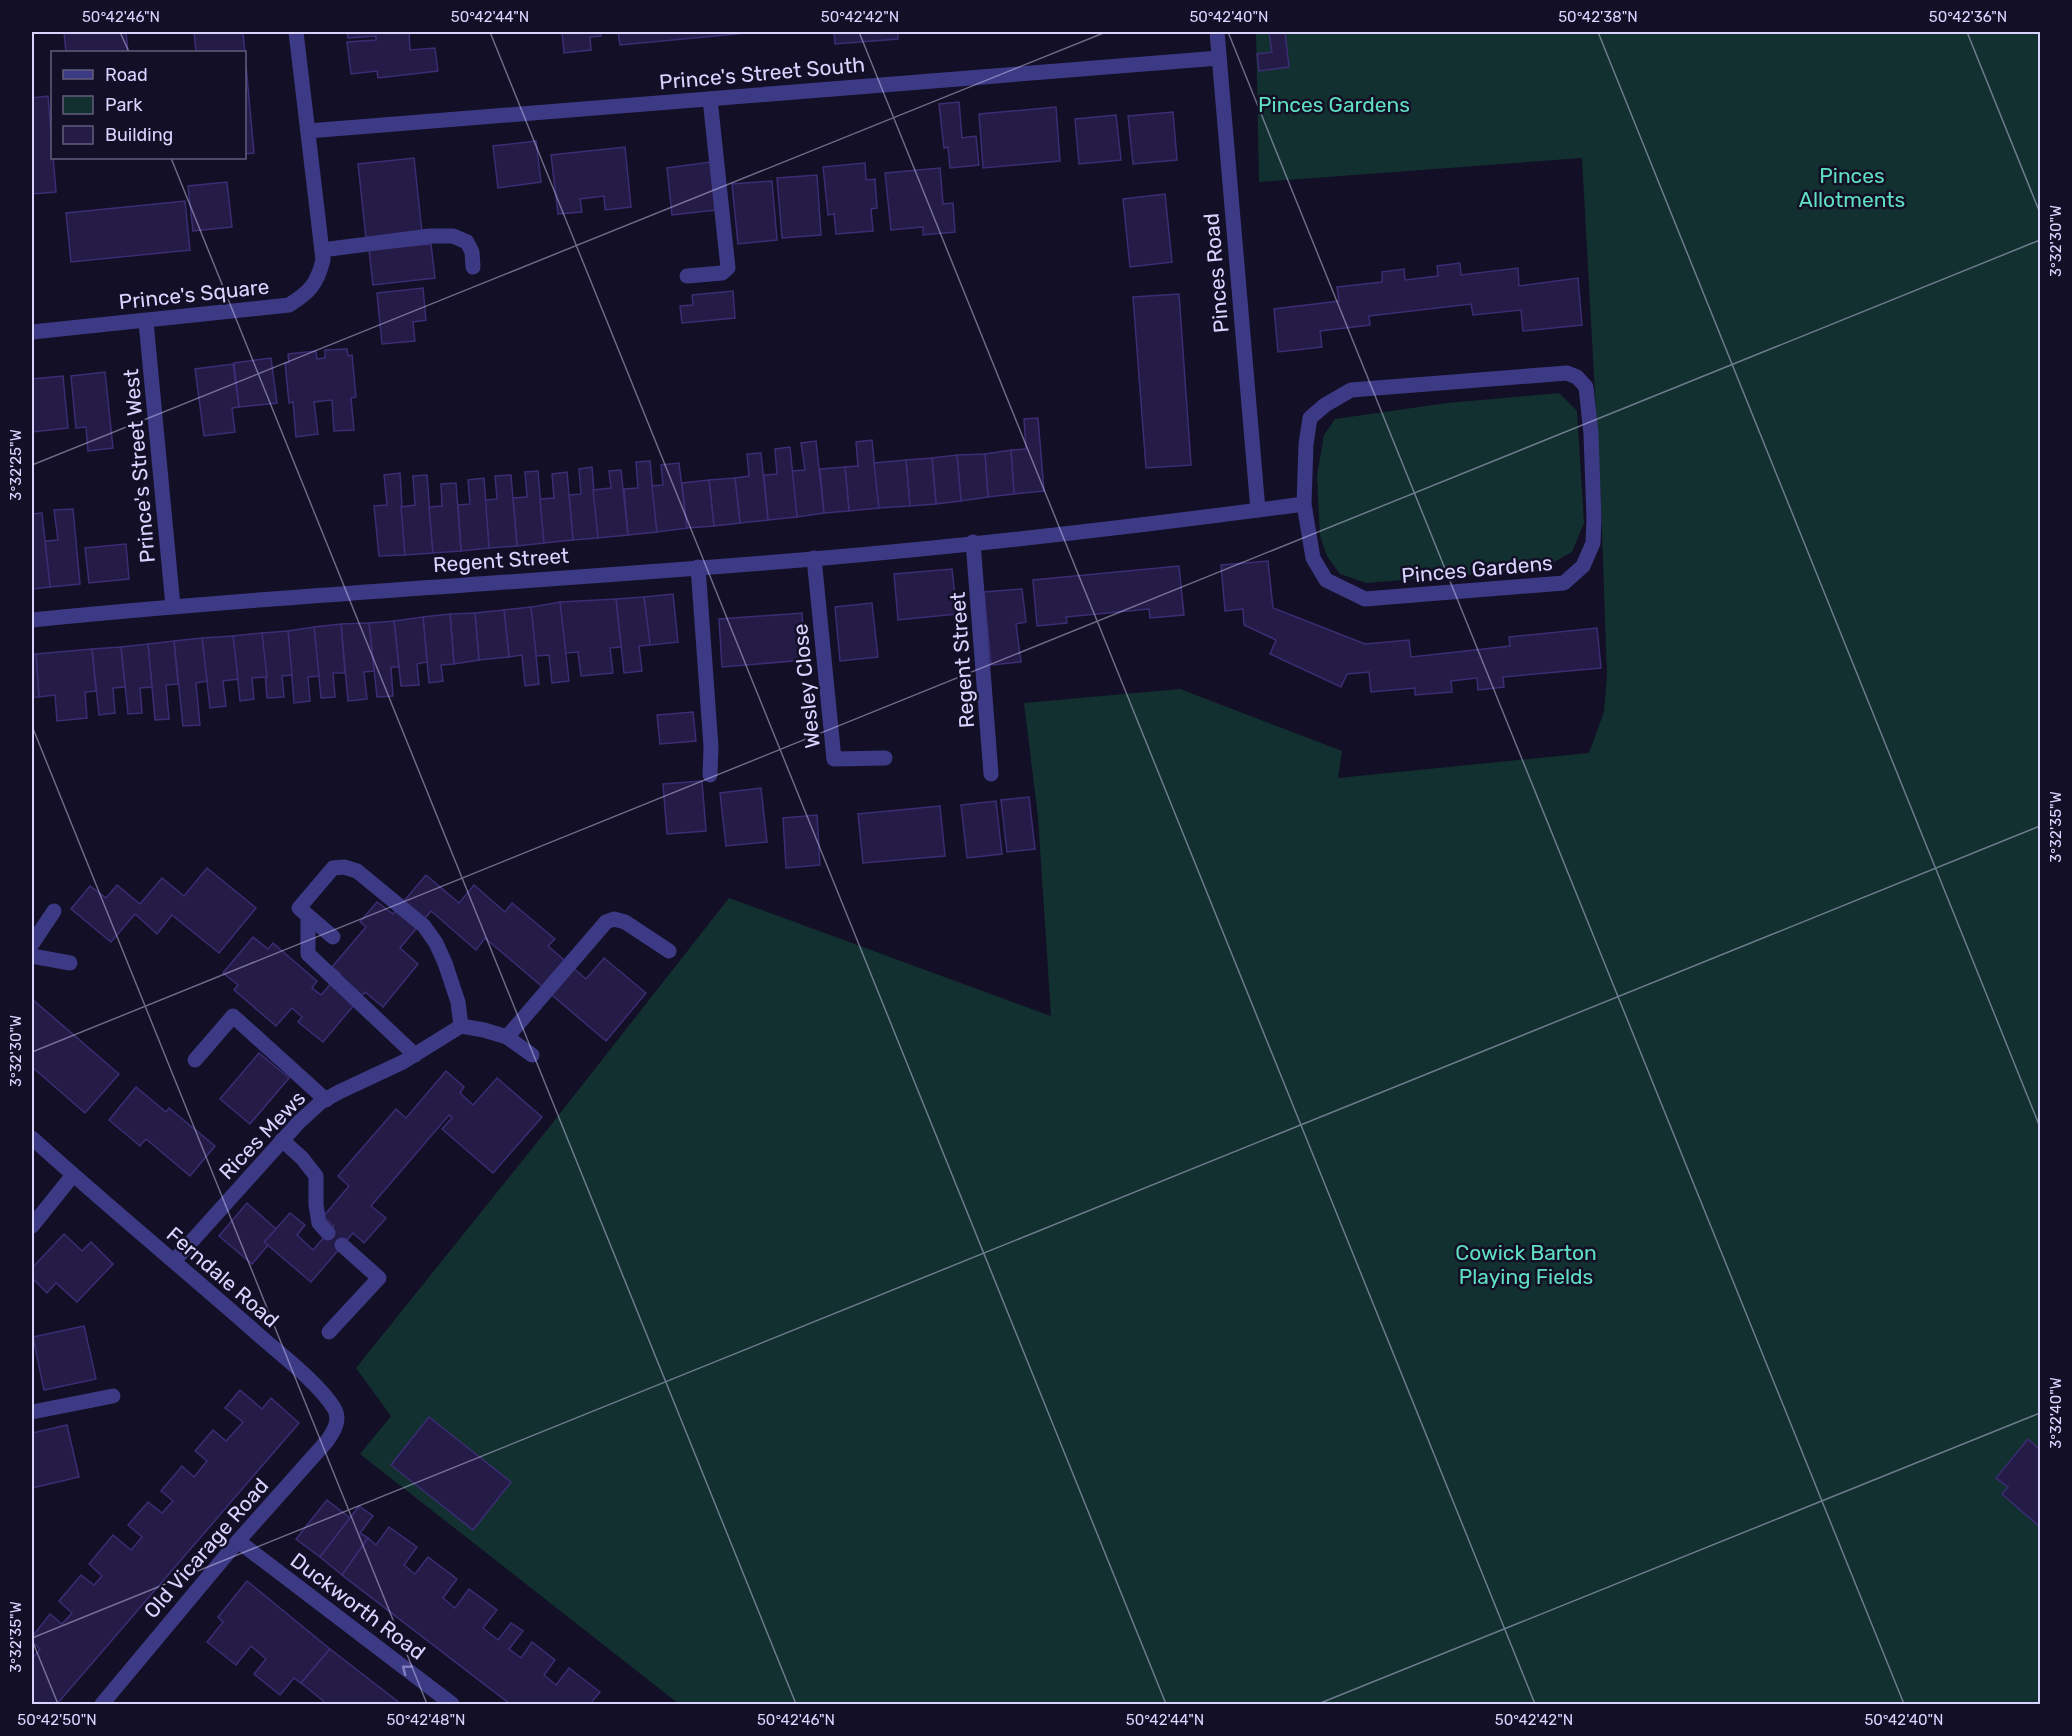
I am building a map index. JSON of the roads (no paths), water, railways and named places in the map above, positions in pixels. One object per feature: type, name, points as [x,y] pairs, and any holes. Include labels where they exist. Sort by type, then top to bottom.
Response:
[{"type":"street","name":"Prince's Square","points":[[32,332],[146,322],[289,305],[305,295],[318,279],[323,260],[296,32]]},
{"type":"street","name":"Pinces Road","points":[[1217,32],[1258,510]]},
{"type":"street","name":"Prince's Street South","points":[[308,131],[1219,58]]},
{"type":"street","points":[[687,276],[722,273],[728,268],[710,99]]},
{"type":"street","points":[[322,250],[430,236],[453,236],[467,242],[472,252],[473,267]]},
{"type":"street","name":"Prince's Street West","points":[[146,322],[173,606]]},
{"type":"street","name":"Pinces Gardens","points":[[1567,373],[1577,377],[1586,387],[1591,434],[1593,543],[1583,566],[1564,583],[1365,599],[1326,580],[1313,558],[1305,504],[1306,444],[1310,418],[1325,405],[1351,390],[1567,373]]},
{"type":"street","points":[[1258,510],[1305,504]]},
{"type":"street","name":"Regent Street","points":[[32,620],[173,606],[814,558],[1258,510]]},
{"type":"street","name":"Regent Street","points":[[974,542],[992,774]]},
{"type":"street","name":"Wesley Close","points":[[814,558],[834,759],[885,758]]},
{"type":"street","points":[[698,567],[711,747],[710,775]]},
{"type":"street","points":[[333,937],[299,908],[333,868],[344,867],[357,871],[424,926],[445,963],[458,1002],[461,1026],[507,1037],[532,1055]]},
{"type":"street","points":[[32,944],[54,911]]},
{"type":"street","points":[[308,916],[308,954],[415,1055]]},
{"type":"street","points":[[507,1037],[606,922],[614,919],[625,922],[669,951]]},
{"type":"street","points":[[32,956],[70,963]]},
{"type":"street","points":[[195,1060],[233,1016],[326,1100]]},
{"type":"street","name":"Rices Mews","points":[[174,1261],[299,1122],[326,1100],[415,1055],[461,1026]]},
{"type":"street","name":"Ferndale Road","points":[[32,1138],[313,1384],[334,1409],[337,1417]]},
{"type":"street","points":[[282,1140],[302,1158],[316,1176],[316,1205],[319,1223],[328,1233]]},
{"type":"street","points":[[32,1226],[73,1175]]},
{"type":"street","points":[[329,1332],[379,1278],[342,1245]]},
{"type":"street","points":[[32,1412],[113,1396]]},
{"type":"street","name":"Old Vicarage Road","points":[[102,1704],[238,1541],[327,1441],[336,1428],[337,1417]]},
{"type":"street","name":"Duckworth Road","points":[[238,1541],[452,1704]]},
{"type":"park label","name":"Pinces Allotments","points":[[1852,187]]},
{"type":"park label","name":"Cowick Barton Playing Fields","points":[[1526,1264]]}]
